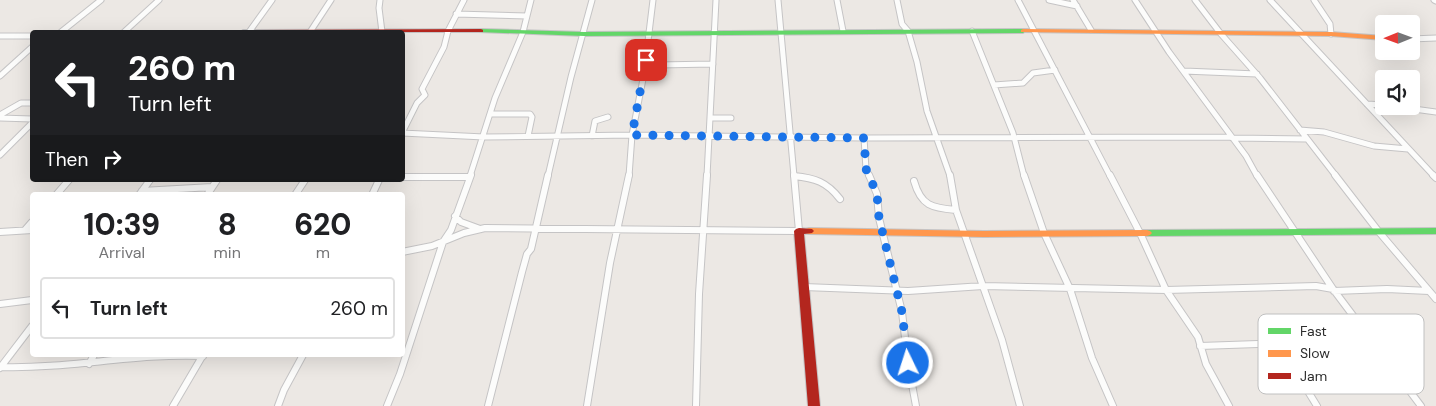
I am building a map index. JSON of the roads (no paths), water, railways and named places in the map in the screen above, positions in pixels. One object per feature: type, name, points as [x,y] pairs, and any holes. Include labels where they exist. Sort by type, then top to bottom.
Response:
[{"type":"street","points":[[64,30],[101,0]]},
{"type":"street","points":[[126,30],[159,0]]},
{"type":"street","points":[[250,30],[272,0]]},
{"type":"street","points":[[310,30],[332,0]]},
{"type":"street","points":[[380,0],[379,9],[383,23],[381,30]]},
{"type":"street","points":[[405,129],[417,102],[425,95],[422,90],[444,47],[448,31],[464,0]]},
{"type":"street","points":[[388,406],[444,242],[484,137],[495,98],[523,32],[531,0]]},
{"type":"street","points":[[488,406],[522,272],[527,254],[531,249],[557,136],[592,0]]},
{"type":"street","points":[[587,406],[617,228],[629,178],[632,135],[653,0]]},
{"type":"street","points":[[696,406],[703,230],[716,0]]},
{"type":"street","points":[[778,0],[814,406]]},
{"type":"street","points":[[837,0],[843,31]]},
{"type":"street","points":[[898,0],[897,6],[902,22],[908,31],[927,112],[951,179],[956,210],[1002,340],[1020,406]]},
{"type":"street","points":[[1018,0],[1140,233],[1166,290],[1193,328],[1206,364],[1229,406]]},
{"type":"street","points":[[1049,0],[1077,6]]},
{"type":"street","points":[[1073,0],[1091,30]]},
{"type":"street","points":[[1135,0],[1154,31],[1246,156],[1294,232],[1352,314]]},
{"type":"street","points":[[1196,0],[1221,34],[1257,74],[1379,232],[1436,299]]},
{"type":"street","points":[[1270,0],[1436,178]]},
{"type":"street","points":[[1314,0],[1317,8],[1330,22],[1332,34]]},
{"type":"street","points":[[456,14],[526,16]]},
{"type":"street","points":[[405,32],[584,34],[1091,30],[1221,34],[1332,34],[1375,37]]},
{"type":"street","points":[[972,31],[1014,138],[1018,158],[1044,233],[1070,289],[1092,358],[1113,406]]},
{"type":"street","points":[[0,36],[30,36]]},
{"type":"street","points":[[1420,39],[1436,38]]},
{"type":"street","points":[[0,76],[30,49]]},
{"type":"street","points":[[658,65],[713,64]]},
{"type":"street","points":[[994,85],[1014,86],[1023,82],[1032,73],[1055,70]]},
{"type":"street","points":[[1184,71],[1257,74]]},
{"type":"street","points":[[0,116],[21,103],[30,103]]},
{"type":"street","points":[[1367,104],[1375,104]]},
{"type":"street","points":[[1420,110],[1436,112]]},
{"type":"street","points":[[490,114],[530,114],[532,117],[528,136]]},
{"type":"street","points":[[0,116],[30,119]]},
{"type":"street","points":[[592,136],[595,121],[608,117]]},
{"type":"street","points":[[710,118],[731,118]]},
{"type":"street","points":[[0,156],[30,125]]},
{"type":"street","points":[[1300,130],[1324,132],[1374,146],[1408,149]]},
{"type":"street","points":[[405,133],[484,137],[632,135],[708,138],[1014,138],[1157,136],[1279,140],[1307,139]]},
{"type":"street","points":[[864,138],[866,169],[877,194],[883,233],[898,289],[916,406]]},
{"type":"street","points":[[794,176],[822,180],[830,185],[840,198]]},
{"type":"street","points":[[405,177],[469,177]]},
{"type":"street","points":[[914,181],[918,196],[924,203],[956,210]]},
{"type":"street","points":[[59,192],[67,182]]},
{"type":"street","points":[[209,192],[216,182]]},
{"type":"street","points":[[153,192],[212,187]]},
{"type":"street","points":[[455,216],[461,222],[480,229]]},
{"type":"street","points":[[405,251],[444,242],[480,229],[617,228],[883,233],[1436,231]]},
{"type":"street","points":[[0,232],[29,230]]},
{"type":"street","points":[[804,287],[925,290],[984,286],[1166,290],[1316,286],[1334,290],[1387,289],[1429,291]]},
{"type":"street","points":[[0,304],[30,300]]},
{"type":"street","points":[[0,368],[30,329]]},
{"type":"street","points":[[1200,346],[1258,345]]},
{"type":"street","points":[[89,364],[93,357]]},
{"type":"street","points":[[0,368],[89,364],[142,357]]},
{"type":"street","points":[[173,406],[202,357]]},
{"type":"street","points":[[278,406],[284,390],[302,357]]},
{"type":"street","points":[[1310,394],[1317,406]]},
{"type":"street","points":[[1412,394],[1421,406]]}]
